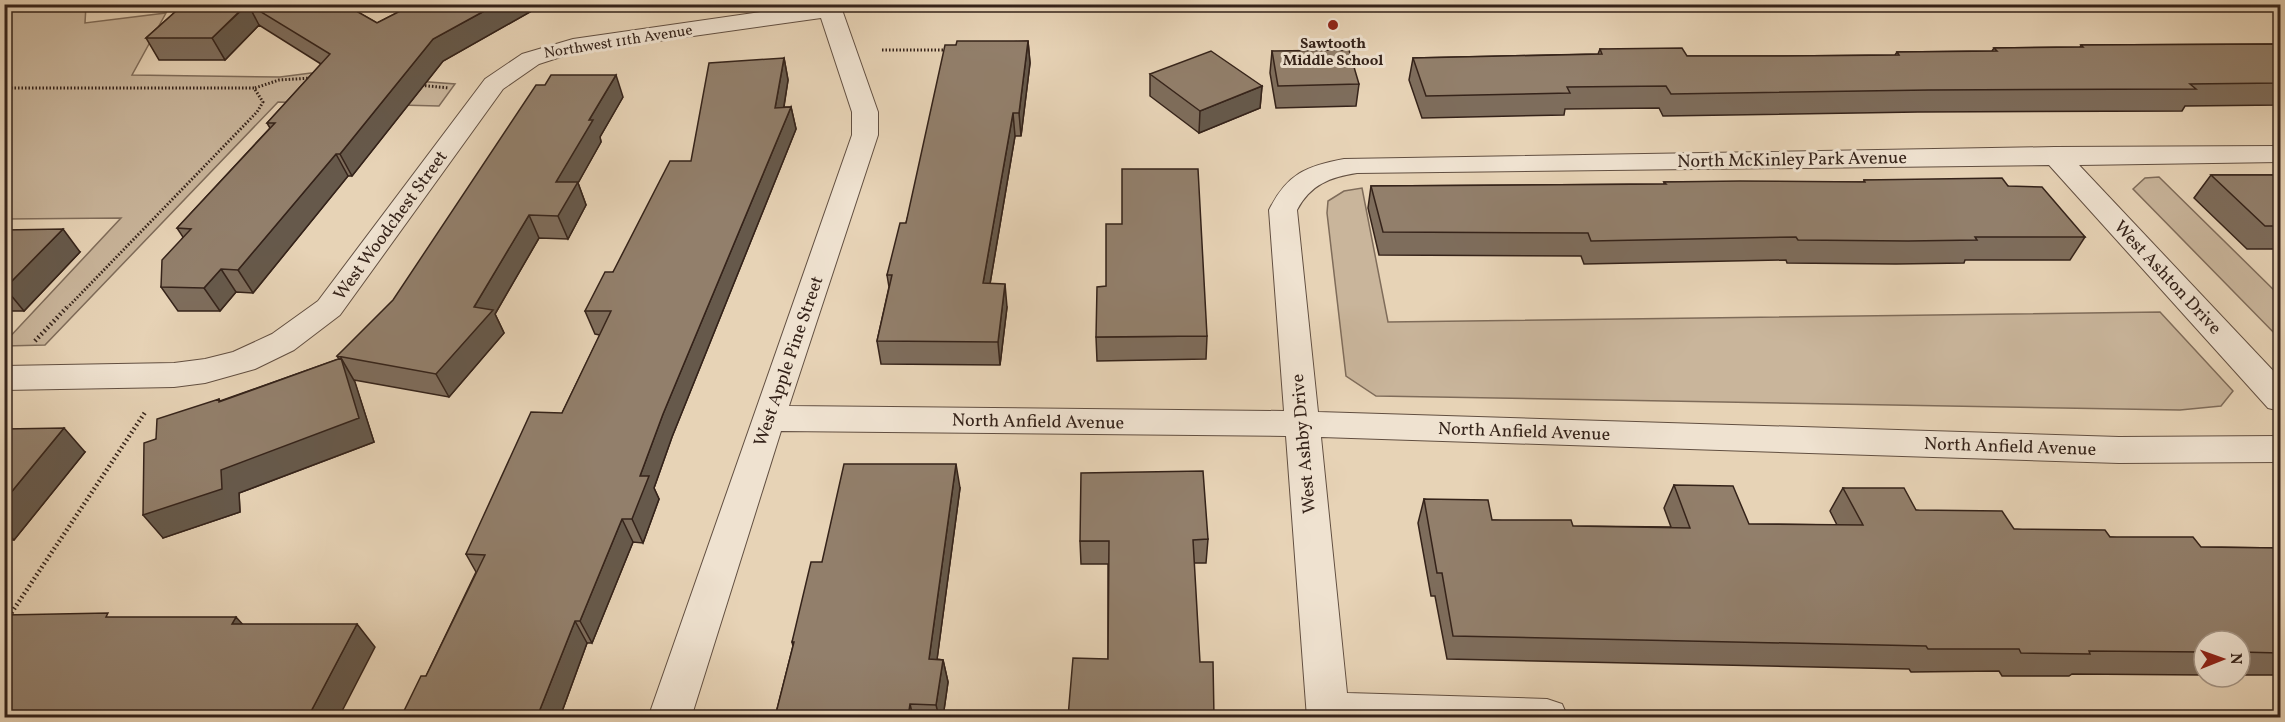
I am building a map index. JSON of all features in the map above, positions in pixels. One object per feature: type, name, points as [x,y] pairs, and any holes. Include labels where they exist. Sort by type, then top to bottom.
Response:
[{"type":"street","name":"West Apple Pine Street","points":[[669,717],[865,135],[865,112],[829,7]]},
{"type":"street","name":"Northwest 11th Avenue","points":[[516,65],[535,55],[573,46],[829,7]]},
{"type":"street","name":"West Woodchest Street","points":[[174,375],[205,371],[243,361],[283,342],[329,308],[489,90],[516,65]]},
{"type":"street","name":"North McKinley Park Avenue","points":[[1306,179],[1327,170],[1357,165],[2280,154]]},
{"type":"street","name":"West Ashton Drive","points":[[2055,155],[2280,399]]},
{"type":"street","name":"West Ashby Drive","points":[[1306,179],[1290,194],[1283,210],[1328,715]]},
{"type":"street","points":[[4,378],[174,375]]},
{"type":"street","name":"North Anfield Avenue","points":[[768,418],[1302,424],[2095,449],[2280,449]]},
{"type":"street","points":[[1328,715],[1547,717]]},
{"type":"path","points":[[843,51],[957,49]]},
{"type":"path","points":[[4,88],[254,88],[279,80],[318,78]]},
{"type":"path","points":[[409,85],[489,90]]},
{"type":"path","points":[[29,347],[256,112],[263,102],[254,88]]},
{"type":"path","points":[[4,624],[32,587],[120,445],[174,375]]},
{"type":"shaded area","points":[[17,5],[86,5],[85,23],[166,13],[132,75],[280,77],[311,73],[455,84],[439,106],[278,102],[45,345],[5,346],[5,342],[121,218],[5,219],[4,13]]},
{"type":"shaded area","points":[[2159,177],[2280,296],[2280,339],[2133,189],[2145,178]]},
{"type":"shaded area","points":[[1362,188],[1388,322],[2160,312],[2233,391],[2221,406],[2180,410],[1376,396],[1346,376],[1327,213],[1328,201],[1344,191]]},
{"type":"building","points":[[184,4],[247,4],[212,38],[146,38]]},
{"type":"building","points":[[248,4],[344,4],[377,23],[414,4],[497,4],[433,39],[340,154],[336,154],[238,270],[221,269],[204,288],[161,287],[162,260],[191,229],[177,228],[275,123],[267,123],[330,54]]},
{"type":"building","points":[[957,41],[1028,41],[1019,113],[1013,113],[983,283],[1005,284],[998,342],[877,341],[892,275],[887,275],[900,223],[906,223],[945,45],[956,45]]},
{"type":"building","points":[[2280,44],[2280,83],[2190,84],[2196,89],[1671,94],[1666,86],[1567,87],[1570,93],[1426,96],[1413,58],[1602,54],[1600,49],[1682,48],[1687,56],[1784,56],[1899,55],[1897,52],[2083,47],[2081,45]]},
{"type":"building","points":[[1349,50],[1359,84],[1278,86],[1272,51]]},
{"type":"building","points":[[1211,51],[1262,86],[1200,111],[1150,74]]},
{"type":"building","points":[[784,58],[775,108],[791,107],[663,414],[640,476],[649,476],[632,519],[622,519],[580,621],[575,621],[537,717],[401,717],[421,676],[426,676],[485,555],[466,554],[531,412],[562,413],[611,311],[585,311],[605,272],[613,272],[670,161],[691,161],[709,63]]},
{"type":"building","points":[[551,75],[616,75],[589,120],[593,120],[556,182],[578,182],[558,216],[529,215],[474,307],[493,310],[436,374],[337,356],[393,300],[536,85],[545,85]]},
{"type":"building","points":[[1122,169],[1198,169],[1207,336],[1096,337],[1097,287],[1106,286],[1106,224],[1122,224]]},
{"type":"building","points":[[2211,175],[2280,175],[2280,226],[2265,226]]},
{"type":"building","points":[[2002,178],[2008,186],[2042,187],[2085,237],[1975,237],[1977,240],[1908,241],[1798,240],[1796,237],[1591,241],[1588,233],[1383,232],[1371,186],[1666,184],[1664,182],[1740,181],[1865,182],[1864,180]]},
{"type":"building","points":[[63,229],[5,288],[4,288],[4,230]]},
{"type":"building","points":[[341,358],[359,418],[221,470],[222,489],[143,515],[144,443],[156,439],[157,419],[219,399],[219,402]]},
{"type":"building","points":[[64,428],[4,501],[4,429]]},
{"type":"building","points":[[844,464],[956,464],[929,659],[943,660],[936,705],[910,704],[908,717],[775,717],[811,562],[822,562]]},
{"type":"building","points":[[1203,471],[1208,539],[1193,540],[1200,662],[1213,662],[1214,717],[1068,717],[1073,658],[1108,659],[1109,541],[1080,541],[1081,473]]},
{"type":"building","points":[[1674,485],[1733,486],[1749,524],[1863,525],[1843,488],[1904,488],[1916,510],[2002,511],[2014,529],[2105,530],[2110,537],[2193,537],[2201,547],[2280,548],[2280,653],[2252,652],[2252,629],[2192,629],[2192,652],[2089,651],[2090,654],[2021,653],[2019,649],[1928,649],[1926,646],[1453,636],[1442,573],[1437,573],[1424,499],[1488,500],[1492,520],[1571,520],[1573,526],[1690,528]]},
{"type":"building","points":[[108,613],[106,617],[236,617],[232,624],[357,624],[308,717],[4,717],[4,615]]},
{"type":"place","name":"Sawtooth Middle School","points":[[1333,25]]}]
